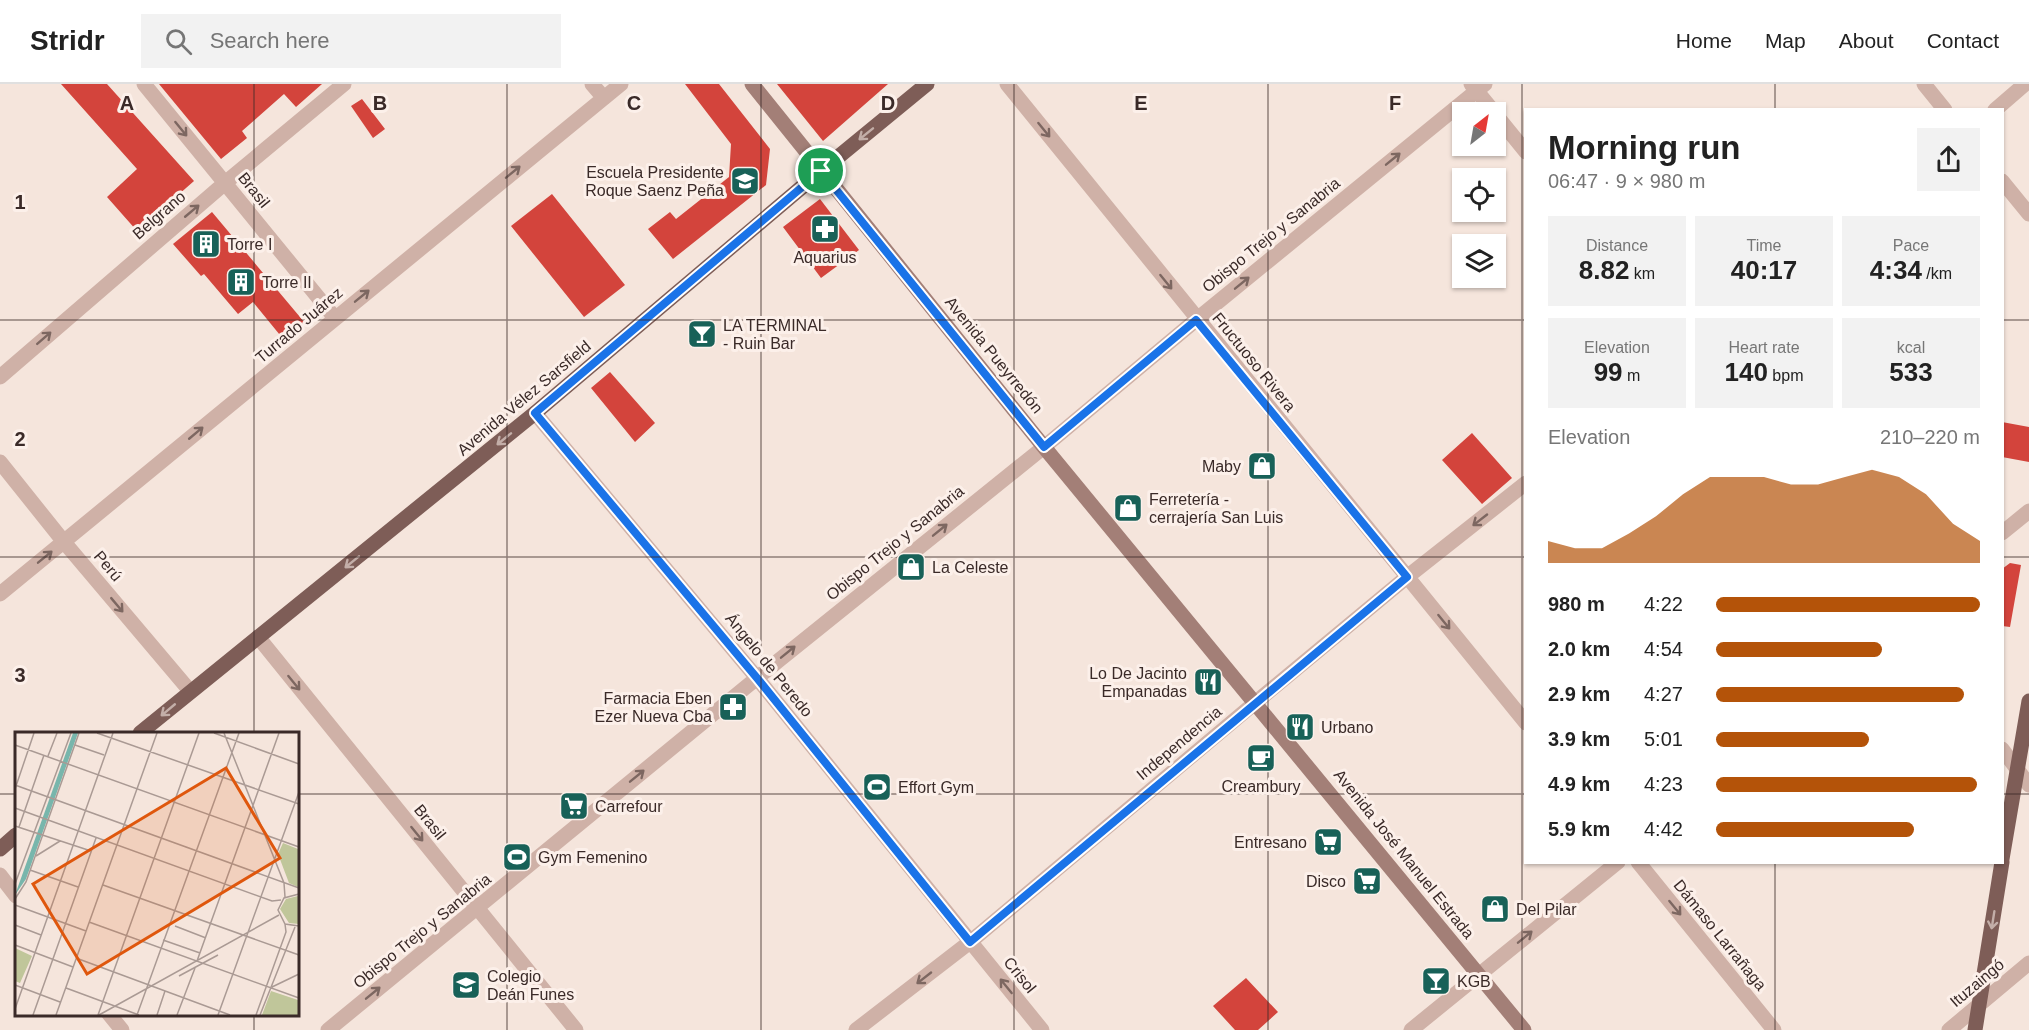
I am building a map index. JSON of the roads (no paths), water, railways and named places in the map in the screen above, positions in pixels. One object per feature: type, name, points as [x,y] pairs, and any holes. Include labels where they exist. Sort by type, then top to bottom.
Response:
[{"type":"main road","name":"Avenida Pueyrredón","points":[[752,84],[1044,447],[1256,702]]},
{"type":"main road","name":"Avenida Vélez Sarsfield","points":[[141,732],[535,413],[927,84]]},
{"type":"main road","points":[[2004,849],[2029,701]]},
{"type":"main road","name":"Avenida José Manuel Estrada","points":[[1256,702],[1524,1030]]},
{"type":"main road","points":[[0,849],[15,836]]},
{"type":"main road","points":[[1975,1030],[2002,864]]},
{"type":"street","name":"Brasil","points":[[144,84],[335,318]]},
{"type":"street","name":"Belgrano","points":[[0,377],[344,84]]},
{"type":"street","points":[[592,84],[604,98]]},
{"type":"street","name":"Turrado Juárez","points":[[0,594],[621,84]]},
{"type":"street","name":"Fructuoso Rivera","points":[[1007,84],[1196,320],[1407,577]]},
{"type":"street","points":[[1924,84],[1943,108]]},
{"type":"street","points":[[1997,108],[2025,84]]},
{"type":"street","points":[[1477,86],[1487,102]]},
{"type":"street","name":"Obispo Trejo y Sanabria","points":[[328,1030],[757,678],[1044,447],[1477,86]]},
{"type":"street","points":[[1506,127],[1524,150]]},
{"type":"street","points":[[2004,183],[2029,214]]},
{"type":"street","name":"Ángelo de Peredo","points":[[535,413],[757,678],[970,942]]},
{"type":"street","name":"Perú","points":[[0,462],[64,542],[190,691]]},
{"type":"street","name":"Independencia","points":[[856,1030],[970,942],[1407,577],[1524,485]]},
{"type":"street","points":[[2004,531],[2029,511]]},
{"type":"street","points":[[1407,577],[1524,721]]},
{"type":"street","name":"Brasil","points":[[258,637],[576,1030]]},
{"type":"street","points":[[2004,752],[2029,785]]},
{"type":"street","points":[[1411,1030],[1616,864]]},
{"type":"street","name":"Dámaso Larrañaga","points":[[1640,864],[1774,1030]]},
{"type":"street","points":[[0,875],[15,895]]},
{"type":"street","name":"Crisol","points":[[970,942],[1042,1030]]},
{"type":"street","name":"Ituzaingó","points":[[1948,1030],[2029,963]]},
{"type":"street","points":[[110,1015],[122,1030]]},
{"type":"place","name":"Escuela Presidente Roque Saenz Peña","points":[[745,181]]},
{"type":"place","name":"Aquarius","points":[[825,229]]},
{"type":"place","name":"Torre I","points":[[206,244]]},
{"type":"place","name":"Torre II","points":[[241,282]]},
{"type":"place","name":"LA TERMINAL - Ruin Bar","points":[[702,334]]},
{"type":"place","name":"Maby","points":[[1262,466]]},
{"type":"place","name":"Ferretería - cerrajería San Luis","points":[[1128,508]]},
{"type":"place","name":"La Celeste","points":[[911,567]]},
{"type":"place","name":"Lo De Jacinto Empanadas","points":[[1208,682]]},
{"type":"place","name":"Farmacia Eben Ezer Nueva Cba","points":[[733,707]]},
{"type":"place","name":"Urbano","points":[[1300,727]]},
{"type":"place","name":"Creambury","points":[[1261,758]]},
{"type":"place","name":"Effort Gym","points":[[877,787]]},
{"type":"place","name":"Carrefour","points":[[574,806]]},
{"type":"place","name":"Entresano","points":[[1328,842]]},
{"type":"place","name":"Gym Femenino","points":[[517,857]]},
{"type":"place","name":"Disco","points":[[1367,881]]},
{"type":"place","name":"Del Pilar","points":[[1495,909]]},
{"type":"place","name":"KGB","points":[[1436,981]]},
{"type":"place","name":"Colegio Deán Funes","points":[[466,985]]}]
